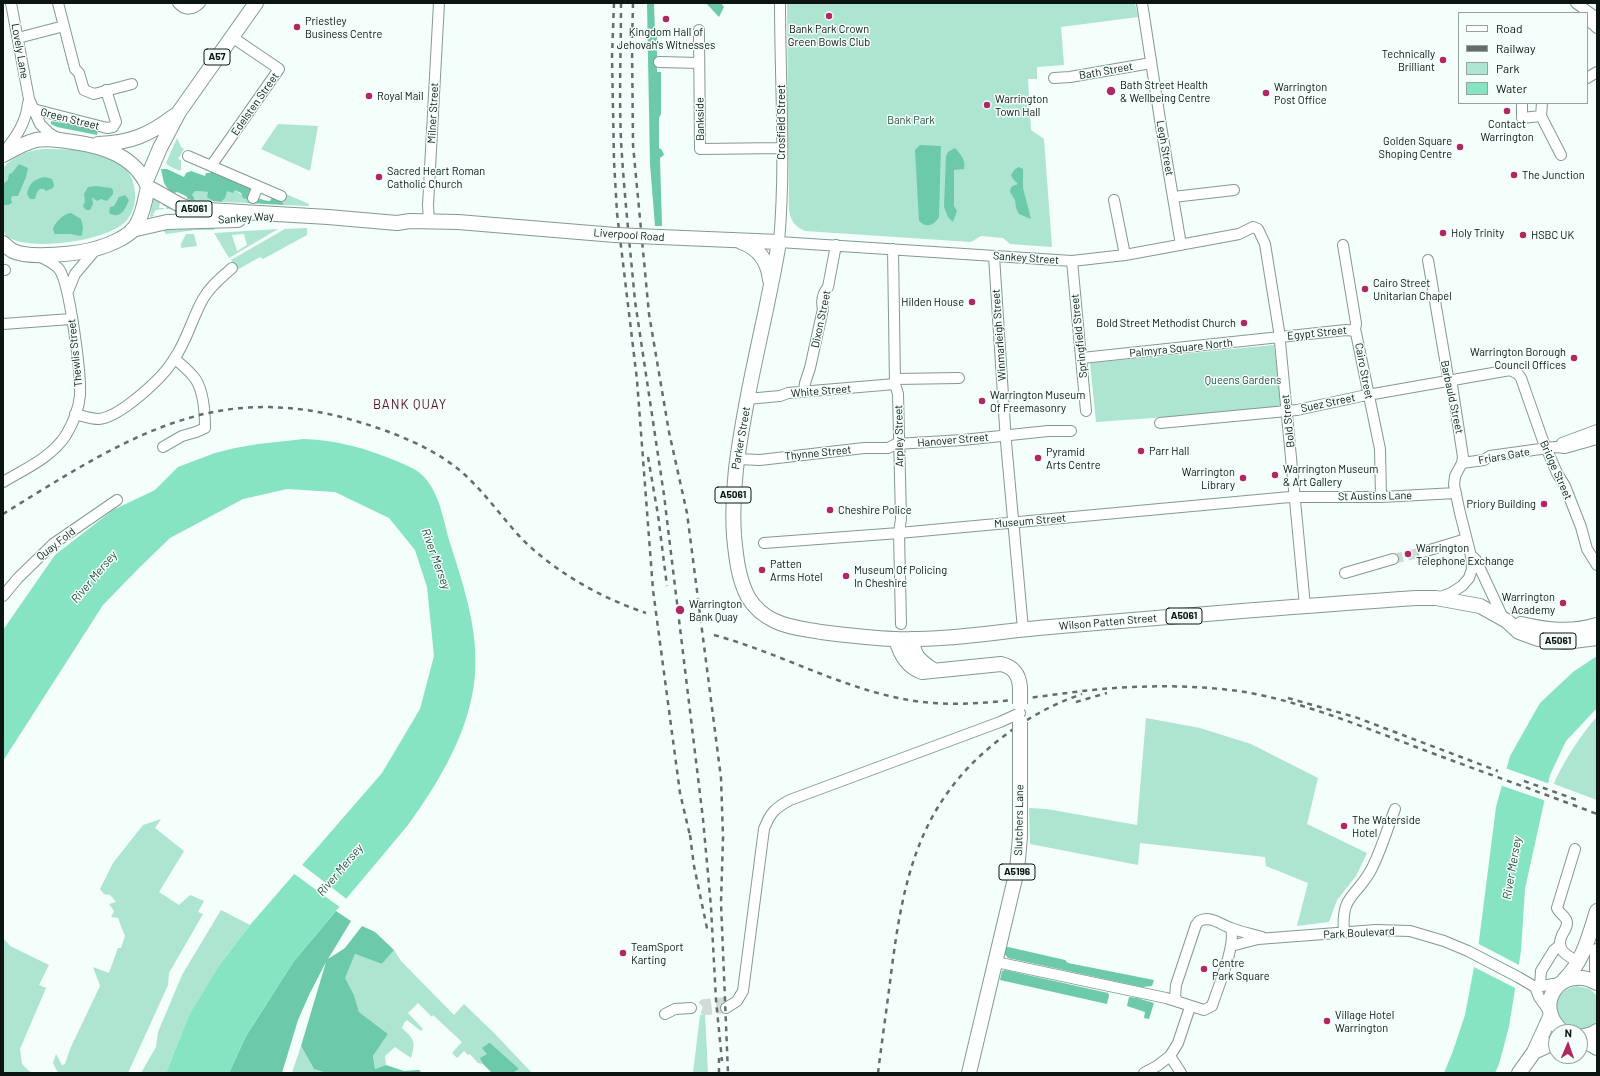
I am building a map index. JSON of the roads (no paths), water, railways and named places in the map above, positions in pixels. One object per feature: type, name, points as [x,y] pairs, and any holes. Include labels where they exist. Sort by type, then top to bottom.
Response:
[{"type":"highway","name":"A57","points":[[132,230],[138,220],[147,184],[163,140],[179,112],[256,3]]},
{"type":"highway","name":"A57","points":[[3,154],[36,140],[61,140],[92,144],[108,144],[136,139],[155,130],[179,112]]},
{"type":"highway","name":"A57","points":[[92,144],[115,152],[128,161],[138,170],[147,184]]},
{"type":"highway","name":"Sankey Way","points":[[147,184],[180,206],[191,209],[322,217]]},
{"type":"highway","name":"Sankey Way","points":[[6,249],[37,255],[62,254],[98,248],[122,237],[132,230],[167,222],[235,220],[289,215]]},
{"type":"highway","name":"Liverpool Road","points":[[322,217],[397,223],[410,221],[458,222],[615,235],[779,242]]},
{"type":"highway","name":"Liverpool Road","points":[[397,223],[409,227],[429,229],[458,229],[480,224]]},
{"type":"highway","points":[[731,240],[742,242],[757,250],[766,262],[770,284]]},
{"type":"highway","name":"Parker Street","points":[[777,622],[761,612],[752,602],[745,589],[739,571],[733,510],[734,476],[747,399],[779,242]]},
{"type":"highway","name":"Wilson Patten Street","points":[[777,622],[792,627],[844,635],[896,639],[941,638],[1023,629],[1416,598],[1436,598],[1480,606],[1506,620]]},
{"type":"highway","name":"A5061","points":[[1506,620],[1539,629],[1557,630],[1582,629],[1597,625]]},
{"type":"highway","name":"A5061","points":[[1506,620],[1519,632],[1538,638],[1565,642],[1597,638]]},
{"type":"highway","name":"Slutchers Lane","points":[[896,639],[905,660],[914,669],[922,672],[996,664],[1006,665],[1013,669],[1019,680],[1020,743],[1018,861],[996,962],[969,1073]]},
{"type":"highway","points":[[912,639],[916,656],[933,670]]},
{"type":"highway","points":[[1555,1024],[1550,1014],[1549,1005],[1552,993],[1573,972],[1579,962],[1597,911]]},
{"type":"highway","points":[[1597,951],[1597,970]]},
{"type":"highway","points":[[1562,982],[1572,978],[1581,977],[1590,979],[1597,983]]},
{"type":"highway","points":[[1518,1073],[1534,1052],[1550,1014]]},
{"type":"highway","points":[[1588,1035],[1597,1030]]},
{"type":"highway","points":[[1588,1042],[1597,1048]]},
{"type":"highway","points":[[1534,1052],[1548,1046]]},
{"type":"street","name":"Lovely Lane","points":[[11,3],[30,109],[40,124],[49,133],[61,140]]},
{"type":"street","points":[[58,3],[75,69],[79,74],[84,90],[94,94],[132,84]]},
{"type":"street","points":[[178,3],[184,8],[188,9],[196,7],[200,3]]},
{"type":"street","name":"Milner Street","points":[[429,222],[428,205],[439,3]]},
{"type":"street","name":"Crosfield Street","points":[[779,242],[782,148],[780,3]]},
{"type":"street","name":"Legh Street","points":[[1142,3],[1181,244]]},
{"type":"street","points":[[1576,3],[1597,18]]},
{"type":"street","points":[[1588,20],[1597,28]]},
{"type":"street","points":[[18,38],[64,26]]},
{"type":"street","name":"Bankside","points":[[699,30],[700,149],[782,148]]},
{"type":"street","name":"Edelsten Street","points":[[211,166],[279,68],[232,37]]},
{"type":"street","points":[[659,62],[699,62]]},
{"type":"street","name":"Bath Street","points":[[1059,76],[1151,63]]},
{"type":"street","points":[[1588,77],[1597,72]]},
{"type":"street","name":"Green Street","points":[[30,109],[108,128],[113,127],[116,122],[106,90]]},
{"type":"street","points":[[1522,104],[1522,118],[1541,116]]},
{"type":"street","points":[[1542,104],[1541,116],[1561,155]]},
{"type":"street","points":[[3,154],[13,141],[30,109]]},
{"type":"street","points":[[188,156],[197,165],[211,166],[281,196]]},
{"type":"street","points":[[253,198],[258,186]]},
{"type":"street","points":[[1173,197],[1234,190]]},
{"type":"street","points":[[1114,200],[1125,255]]},
{"type":"street","name":"Sankey Street","points":[[779,242],[1072,261],[1125,255],[1239,234],[1252,227],[1258,229],[1264,238]]},
{"type":"street","name":"Bold Street","points":[[1264,238],[1279,337],[1306,606]]},
{"type":"street","name":"Dixon Street","points":[[804,392],[836,245]]},
{"type":"street","name":"Cairo Street","points":[[1343,245],[1356,323],[1355,331],[1381,457],[1381,498]]},
{"type":"street","name":"Thewlis Street","points":[[68,291],[75,274],[98,248]]},
{"type":"street","name":"Arpley Street","points":[[893,249],[895,381],[898,394],[901,519],[899,533],[901,624]]},
{"type":"street","name":"Thewlis Street","points":[[3,482],[52,451],[66,435],[75,414],[80,395],[79,372],[68,291],[58,269],[37,255]]},
{"type":"street","name":"Winmarleigh Street","points":[[994,256],[1006,436],[1023,629]]},
{"type":"street","name":"Barbauld Street","points":[[1428,260],[1448,377],[1452,386],[1462,446],[1462,463],[1455,476],[1456,493],[1471,556],[1472,569],[1466,582],[1457,590],[1436,598]]},
{"type":"street","name":"Springfield Street","points":[[1072,261],[1086,411]]},
{"type":"street","points":[[75,414],[95,419],[109,416],[136,399],[154,384],[175,359],[203,298],[218,280],[232,268]]},
{"type":"street","points":[[3,324],[71,320]]},
{"type":"street","name":"Egypt Street","points":[[1279,337],[1346,330],[1355,331]]},
{"type":"street","name":"Palmyra Square North","points":[[1082,358],[1279,337]]},
{"type":"street","points":[[163,447],[182,436],[205,428],[200,388],[194,377],[175,359]]},
{"type":"street","name":"Suez Street","points":[[1160,423],[1287,412],[1506,369],[1518,374]]},
{"type":"street","name":"Bridge Street","points":[[1518,374],[1551,448],[1557,473],[1565,486],[1581,527],[1587,549],[1597,565]]},
{"type":"street","name":"White Street","points":[[747,399],[895,381],[959,378]]},
{"type":"street","points":[[1551,448],[1563,442],[1597,430]]},
{"type":"street","name":"Hanover Street","points":[[899,444],[1006,436],[1048,431],[1071,431]]},
{"type":"street","name":"Friars Gate","points":[[1462,463],[1484,460],[1490,456],[1551,448],[1564,448],[1597,440]]},
{"type":"street","name":"Thynne Street","points":[[737,459],[760,460],[864,448],[888,448],[899,444]]},
{"type":"street","name":"St Austins Lane","points":[[1295,497],[1381,498],[1456,493]]},
{"type":"street","name":"Museum Street","points":[[764,543],[899,533],[1295,497]]},
{"type":"street","name":"Quay Fold","points":[[3,596],[18,578],[53,544],[117,500]]},
{"type":"street","points":[[1423,552],[1466,540]]},
{"type":"street","name":"Barbauld Street","points":[[1471,556],[1476,560],[1506,620]]},
{"type":"street","points":[[1345,573],[1392,559]]},
{"type":"street","points":[[728,1005],[737,1001],[743,991],[764,829],[770,814],[779,806],[790,800],[1000,722],[1020,713]]},
{"type":"street","points":[[1344,933],[1343,917],[1345,905],[1370,870],[1395,809]]},
{"type":"street","points":[[1550,1014],[1539,997],[1534,985],[1554,950],[1560,945],[1567,924],[1564,916],[1558,911],[1558,903],[1575,849]]},
{"type":"street","points":[[996,962],[1146,994],[1204,1010],[1212,1006],[1231,946],[1231,928],[1212,920],[1202,919],[1196,925],[1176,985],[1175,997],[1178,1002]]},
{"type":"street","name":"Park Boulevard","points":[[1231,928],[1268,938]]},
{"type":"street","name":"Park Boulevard","points":[[1231,946],[1248,940],[1268,938],[1376,930],[1410,931],[1444,941],[1468,951],[1534,985]]},
{"type":"street","points":[[1560,945],[1563,953],[1579,962]]},
{"type":"street","points":[[1534,985],[1562,982]]},
{"type":"street","points":[[1146,994],[1165,992],[1176,985]]},
{"type":"street","points":[[1144,1073],[1160,1064],[1170,1056],[1178,1043],[1190,1007]]},
{"type":"street","points":[[665,1014],[675,1010],[690,1008]]},
{"type":"street","points":[[1170,1056],[1181,1073]]},
{"type":"water","name":"River Mersey","points":[[304,439],[339,443],[361,448],[383,456],[412,468],[421,474],[433,489],[440,506],[467,599],[471,618],[475,657],[475,676],[472,696],[462,731],[438,780],[408,825],[294,961],[246,1036],[229,1073],[166,1073],[189,1015],[218,967],[250,925],[382,773],[420,709],[434,656],[427,587],[415,550],[389,518],[335,492],[287,489],[243,499],[170,538],[103,605],[3,761],[3,630],[55,555],[113,510],[155,490],[178,467],[215,453],[235,448]]},
{"type":"water","name":"River Mersey","points":[[1597,656],[1597,708],[1566,741],[1550,775],[1525,889],[1521,951],[1509,1027],[1499,1064],[1495,1073],[1444,1073],[1465,1015],[1479,941],[1496,807],[1510,756],[1540,703],[1573,672]]},
{"type":"tunnel","points":[[1393,559],[1423,552]]},
{"type":"tunnel","points":[[726,1002],[704,1004],[700,1008],[706,1010],[726,1008]]},
{"type":"railway","points":[[614,3],[612,57],[614,161],[617,213],[637,380],[653,590],[680,793],[691,840]]},
{"type":"railway","points":[[621,3],[621,140],[629,240],[635,301],[664,495],[703,819],[711,907],[716,1000],[722,1061]]},
{"type":"railway","points":[[633,3],[633,145],[649,314],[669,432],[687,513],[721,778],[723,837],[721,903],[728,1073]]},
{"type":"railway","points":[[3,514],[70,473],[117,447],[165,426],[189,418],[231,409],[253,407],[274,407],[317,412],[338,416],[387,431],[428,449],[464,474],[523,540],[550,563],[565,574],[596,592],[646,613]]},
{"type":"railway","points":[[648,457],[658,515],[667,586]]},
{"type":"railway","points":[[714,635],[741,643],[876,693],[933,703],[954,704],[997,702],[1081,691],[1156,686],[1210,688],[1245,692],[1290,702],[1313,709],[1597,814]]},
{"type":"railway","points":[[1076,702],[1107,693]]},
{"type":"railway","points":[[878,1073],[901,907],[919,846],[931,819],[948,792],[969,767],[995,743],[1037,714],[1082,694]]},
{"type":"railway","points":[[1288,698],[1355,717],[1498,771]]},
{"type":"railway","points":[[1524,781],[1580,801]]},
{"type":"railway","points":[[690,835],[694,866],[708,933]]},
{"type":"railway","points":[[719,1055],[719,1073]]},
{"type":"place","name":"Bank Park Crown Green Bowls Club","points":[[829,16]]},
{"type":"place","name":"Kingdom Hall of Jehovah's Witnesses","points":[[666,19]]},
{"type":"place","name":"Priestley Business Centre","points":[[297,27]]},
{"type":"place","name":"Technically Brilliant","points":[[1443,60]]},
{"type":"place","name":"Bath Street Health & Wellbeing Centre","points":[[1111,91]]},
{"type":"place","name":"Warrington Post Office","points":[[1266,93]]},
{"type":"place","name":"Royal Mail","points":[[369,96]]},
{"type":"place","name":"Warrington Town Hall","points":[[987,105]]},
{"type":"place","name":"Contact Warrington","points":[[1507,111]]},
{"type":"place","name":"Golden Square Shoping Centre","points":[[1460,147]]},
{"type":"place","name":"The Junction","points":[[1514,175]]},
{"type":"place","name":"Sacred Heart Roman Catholic Church","points":[[379,177]]},
{"type":"place","name":"Holy Trinity","points":[[1443,233]]},
{"type":"place","name":"HSBC UK","points":[[1523,235]]},
{"type":"place","name":"Cairo Street Unitarian Chapel","points":[[1365,289]]},
{"type":"place","name":"Hilden House","points":[[972,302]]},
{"type":"place","name":"Bold Street Methodist Church","points":[[1244,323]]},
{"type":"place","name":"Warrington Borough Council Offices","points":[[1574,358]]},
{"type":"place","name":"Warrington Museum Of Freemasonry","points":[[982,401]]},
{"type":"place","name":"Parr Hall","points":[[1141,451]]},
{"type":"place","name":"Pyramid Arts Centre","points":[[1038,458]]},
{"type":"place","name":"Warrington Museum & Art Gallery","points":[[1275,475]]},
{"type":"place","name":"Warrington Library","points":[[1243,478]]},
{"type":"place","name":"Priory Building","points":[[1544,504]]},
{"type":"place","name":"Cheshire Police","points":[[830,510]]},
{"type":"place","name":"Warrington Telephone Exchange","points":[[1408,554]]},
{"type":"place","name":"Patten Arms Hotel","points":[[762,570]]},
{"type":"place","name":"Museum Of Policing In Cheshire","points":[[846,576]]},
{"type":"place","name":"Warrington Academy","points":[[1563,603]]},
{"type":"place","name":"Warrington Bank Quay","points":[[680,610]]},
{"type":"place","name":"The Waterside Hotel","points":[[1344,826]]},
{"type":"place","name":"TeamSport Karting","points":[[623,953]]},
{"type":"place","name":"Centre Park Square","points":[[1204,969]]},
{"type":"place","name":"Village Hotel Warrington","points":[[1327,1021]]},
{"type":"district","name":"BANK QUAY","points":[[410,405]]},
{"type":"park label","name":"Bank Park","points":[[911,120]]},
{"type":"park label","name":"Queens Gardens","points":[[1243,380]]}]
